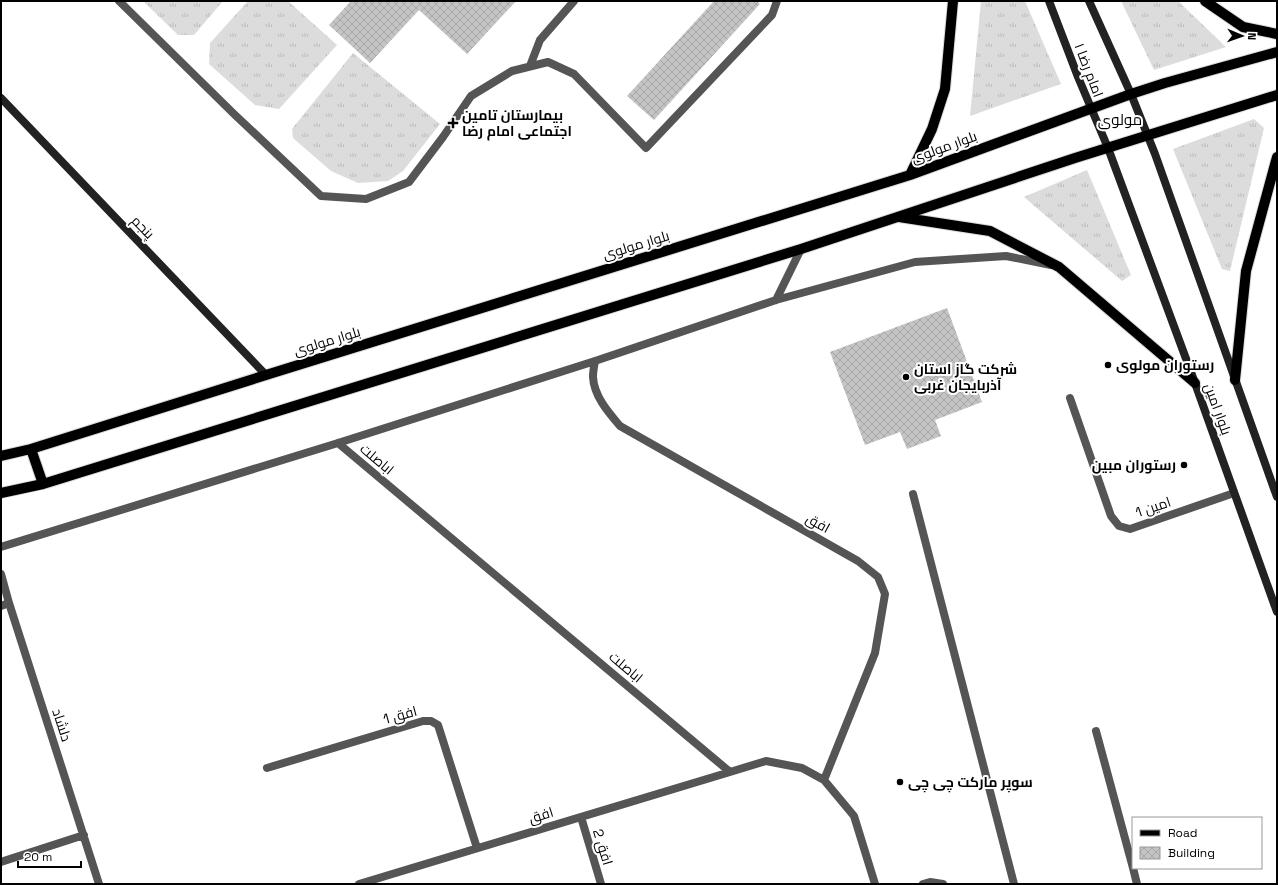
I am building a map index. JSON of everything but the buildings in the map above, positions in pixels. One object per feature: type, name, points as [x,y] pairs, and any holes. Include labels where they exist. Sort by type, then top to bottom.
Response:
[{"type":"main road","points":[[910,175],[932,129],[945,89],[953,1]]},
{"type":"main road","name":"امام رضا ۱","points":[[1050,1],[1078,78],[1108,148]]},
{"type":"main road","name":"امام رضا ۱","points":[[1089,1],[1148,135]]},
{"type":"main road","points":[[1205,1],[1243,27],[1277,34]]},
{"type":"main road","name":"بلوار مولوی","points":[[1,456],[31,450],[266,375],[910,175],[1131,94],[1277,52]]},
{"type":"main road","points":[[1,493],[43,484],[801,249],[897,216],[1277,95]]},
{"type":"main road","name":"پنجم","points":[[1,98],[266,375]]},
{"type":"main road","name":"بلوار امین","points":[[1148,135],[1277,497]]},
{"type":"main road","name":"بلوار امین","points":[[1108,148],[1276,606]]},
{"type":"main road","points":[[1235,380],[1246,270],[1277,157]]},
{"type":"main road","points":[[897,216],[990,231],[1059,267],[1195,383]]},
{"type":"main road","points":[[31,450],[43,484]]},
{"type":"street","points":[[119,1],[234,114],[321,196],[366,199],[409,182],[443,137],[471,96],[512,71],[548,62],[574,74],[646,148],[772,15],[777,1]]},
{"type":"street","points":[[530,66],[540,40],[574,1]]},
{"type":"street","points":[[776,300],[801,249]]},
{"type":"street","points":[[1,547],[338,443],[595,361],[776,300],[915,262],[1006,256],[1059,267]]},
{"type":"street","name":"افق","points":[[595,361],[593,377],[597,392],[606,410],[620,426],[858,561],[878,577],[885,594],[875,653],[824,780]]},
{"type":"street","name":"امین 1","points":[[1070,398],[1111,516],[1119,526],[1130,529],[1234,493]]},
{"type":"street","name":"اباصلت","points":[[338,443],[730,772]]},
{"type":"street","points":[[913,494],[1014,884]]},
{"type":"street","name":"دلشاد","points":[[1,574],[5,604],[99,884]]},
{"type":"street","name":"افق 1","points":[[267,768],[423,721],[431,721],[438,725],[477,848]]},
{"type":"street","points":[[1096,730],[1132,864]]},
{"type":"street","points":[[730,772],[766,760],[802,768],[824,780],[854,816],[876,884]]},
{"type":"street","name":"افق","points":[[365,883],[730,772]]},
{"type":"street","name":"افق 2","points":[[581,817],[601,884]]},
{"type":"street","points":[[1,862],[84,836]]},
{"type":"street","points":[[1133,869],[1137,884]]},
{"type":"street","points":[[923,884],[930,882],[944,884]]},
{"type":"green space","points":[[143,1],[223,1],[194,35],[178,35]]},
{"type":"green space","points":[[248,1],[288,1],[337,45],[279,109],[255,105],[209,64],[210,43]]},
{"type":"green space","points":[[981,1],[1025,1],[1061,84],[970,116]]},
{"type":"green space","points":[[1121,1],[1178,1],[1226,47],[1154,70]]},
{"type":"green space","points":[[353,53],[440,124],[403,171],[388,181],[358,183],[331,171],[293,138],[292,129]]},
{"type":"green space","points":[[1254,119],[1264,128],[1230,271],[1222,269],[1173,149]]},
{"type":"green space","points":[[1087,170],[1131,275],[1122,281],[1024,197]]},
{"type":"place","name":"بیمارستان تامین اجتماعی امام رضا","points":[[453,123]]},
{"type":"place","name":"رستوران مولوی","points":[[1108,365]]},
{"type":"place","name":"شرکت گاز استان آذربایجان غربی","points":[[906,377]]},
{"type":"place","name":"رستوران مبین","points":[[1184,465]]},
{"type":"place","name":"سوپر مارکت چی چی","points":[[900,782]]},
{"type":"district","name":"مولوی","points":[[1120,119]]}]
